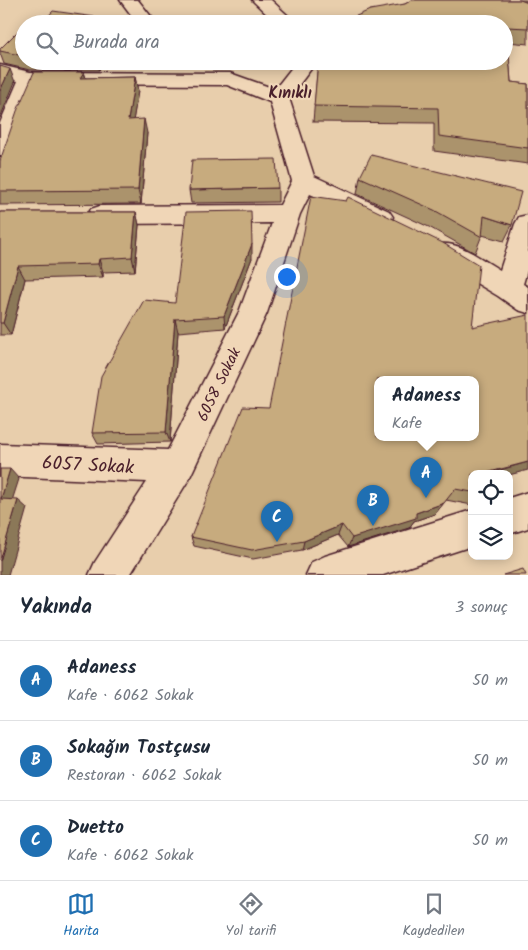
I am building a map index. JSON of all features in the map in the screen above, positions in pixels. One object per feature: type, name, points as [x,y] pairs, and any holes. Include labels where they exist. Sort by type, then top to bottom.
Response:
[{"type":"street","points":[[129,0],[141,15]]},
{"type":"street","points":[[261,0],[278,15]]},
{"type":"street","points":[[194,70],[204,79]]},
{"type":"street","points":[[279,98],[300,70]]},
{"type":"street","points":[[0,71],[30,78],[230,80],[279,98]]},
{"type":"street","points":[[0,149],[30,78]]},
{"type":"street","points":[[279,98],[304,180],[400,226]]},
{"type":"street","name":"6058 Sokak","points":[[108,575],[177,468],[253,312],[288,214],[304,180]]},
{"type":"street","points":[[80,215],[288,214]]},
{"type":"street","points":[[425,240],[518,295],[528,224]]},
{"type":"street","name":"6057 Sokak","points":[[0,460],[177,468]]},
{"type":"street","points":[[512,515],[528,510]]},
{"type":"street","points":[[324,575],[468,529]]},
{"type":"building","points":[[412,0],[520,0],[528,3],[528,28],[513,27],[513,15],[359,15],[370,10],[405,4]]},
{"type":"building","points":[[53,11],[81,15],[49,15]]},
{"type":"building","points":[[15,34],[15,54],[0,51]]},
{"type":"building","points":[[0,66],[10,69],[0,91]]},
{"type":"building","points":[[317,70],[510,70],[511,82],[528,84],[528,148],[439,136],[438,108],[314,106]]},
{"type":"building","points":[[34,72],[84,72],[80,78],[135,77],[128,120],[144,119],[138,190],[0,191],[0,161],[17,111]]},
{"type":"building","points":[[371,155],[521,192],[512,225],[484,216],[482,237],[434,210],[360,177]]},
{"type":"building","points":[[276,159],[278,188],[189,190],[192,160]]},
{"type":"building","points":[[311,196],[346,201],[348,197],[443,243],[479,265],[472,327],[528,315],[528,462],[497,470],[468,470],[468,491],[455,489],[444,503],[416,513],[416,518],[352,538],[342,525],[304,541],[252,550],[191,537],[243,407],[269,408]]},
{"type":"building","points":[[251,211],[252,244],[224,316],[175,319],[166,432],[92,433],[101,376],[144,300],[175,303],[186,212]]},
{"type":"building","points":[[0,212],[136,212],[132,257],[99,259],[98,264],[18,266],[3,323],[0,323]]},
{"type":"building","points":[[0,469],[10,469],[1,499],[18,500],[0,561]]},
{"type":"building","points":[[523,569],[526,575],[503,575]]},
{"type":"place","name":"Adaness","points":[[426,498]]},
{"type":"place","name":"Sokağın Tostçusu","points":[[373,526]]},
{"type":"place","name":"Duetto","points":[[277,542]]},
{"type":"district","name":"Kınıklı","points":[[290,92]]}]
